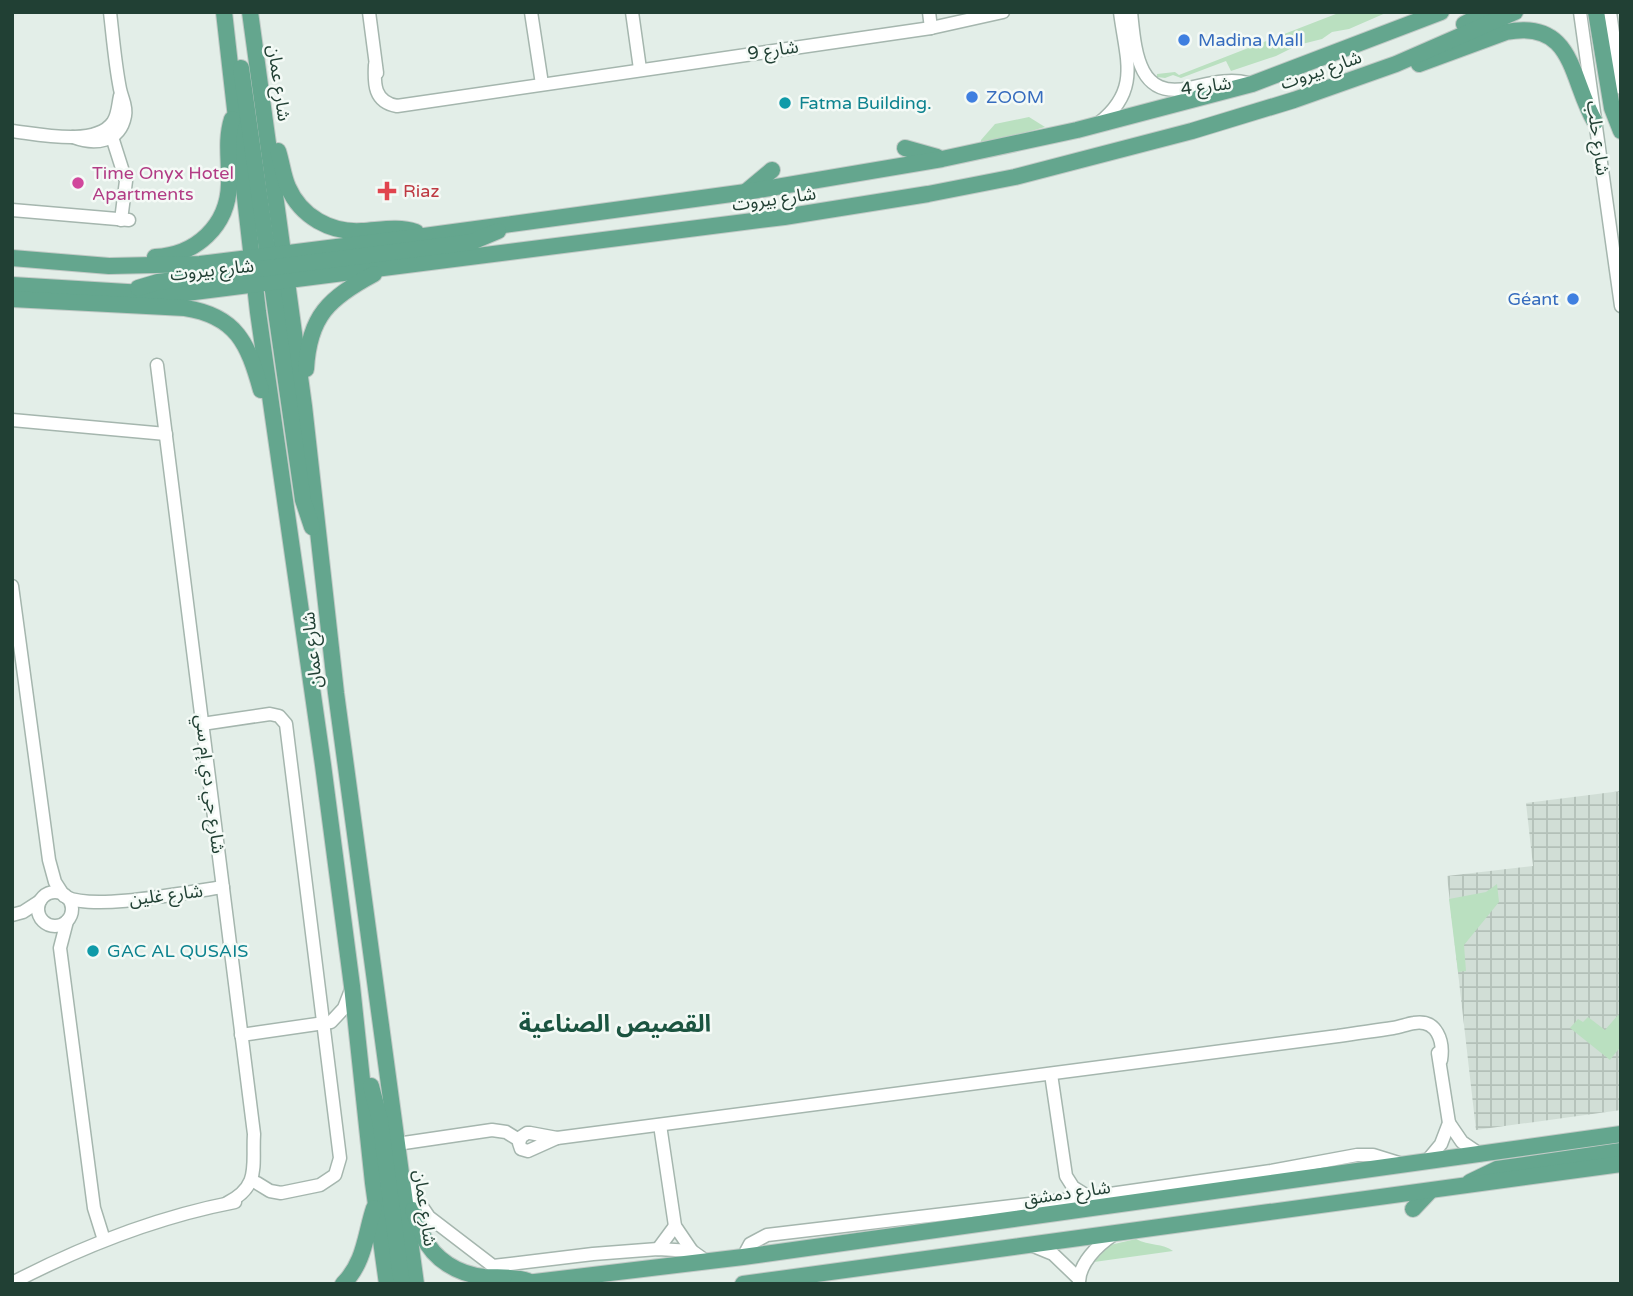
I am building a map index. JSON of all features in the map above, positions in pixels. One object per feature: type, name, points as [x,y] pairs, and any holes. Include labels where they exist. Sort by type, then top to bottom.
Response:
[{"type":"main road","name":"شارع عمان","points":[[226,12],[236,111],[269,269],[304,406],[336,693],[416,1284]]},
{"type":"main road","points":[[226,12],[233,24],[237,42],[303,500],[320,544]]},
{"type":"main road","name":"شارع عمان","points":[[250,12],[265,126],[274,419],[352,986],[387,1284]]},
{"type":"main road","points":[[1396,64],[1420,46],[1487,12]]},
{"type":"main road","name":"شارع بيروت","points":[[12,258],[109,266],[383,270],[807,214],[971,186],[1057,167],[1192,131],[1294,100],[1396,64],[1515,12]]},
{"type":"main road","points":[[1596,12],[1612,108],[1621,131]]},
{"type":"main road","name":"شارع بيروت","points":[[269,269],[424,236],[746,192],[942,159],[1096,126],[1252,84],[1439,13]]},
{"type":"main road","points":[[1396,64],[1427,62],[1506,32],[1537,32],[1554,41],[1572,63],[1584,100],[1595,122]]},
{"type":"main road","points":[[109,266],[126,259],[183,252],[202,240],[217,225],[228,197],[227,139],[236,111]]},
{"type":"main road","points":[[265,126],[276,145],[289,190],[311,217],[339,230],[360,232],[402,229],[424,236]]},
{"type":"main road","points":[[905,148],[942,159]]},
{"type":"main road","points":[[746,192],[772,170]]},
{"type":"main road","points":[[12,285],[129,292],[158,282],[472,242],[491,236],[508,225]]},
{"type":"main road","points":[[304,406],[308,348],[317,320],[341,293],[383,270]]},
{"type":"main road","points":[[12,299],[185,308],[212,314],[228,324],[248,348],[267,406],[274,419]]},
{"type":"main road","points":[[361,1061],[374,1093],[380,1120],[402,1284]]},
{"type":"main road","name":"شارع دمشق","points":[[404,1198],[415,1213],[426,1241],[444,1261],[469,1274],[517,1278],[524,1283],[656,1268],[699,1256],[743,1257],[1621,1134]]},
{"type":"main road","points":[[1466,1186],[1480,1175],[1497,1169],[1621,1152]]},
{"type":"main road","points":[[743,1284],[1621,1164]]},
{"type":"main road","points":[[1413,1209],[1430,1191]]},
{"type":"main road","points":[[343,1284],[352,1275],[363,1253],[376,1202]]},
{"type":"main road","points":[[620,1284],[656,1268]]},
{"type":"street","points":[[73,137],[91,143],[98,142],[112,137],[124,119],[125,104],[120,91],[110,12]]},
{"type":"street","name":"شارع 9","points":[[369,12],[375,65],[374,86],[385,102],[397,106],[931,29],[1003,12]]},
{"type":"street","points":[[531,12],[542,84]]},
{"type":"street","points":[[632,12],[640,69]]},
{"type":"street","points":[[929,12],[931,29]]},
{"type":"street","points":[[1096,126],[1118,105],[1127,85],[1121,12]]},
{"type":"street","name":"شارع 4","points":[[1131,12],[1139,66],[1151,81],[1159,86],[1177,90],[1223,81],[1252,84]]},
{"type":"street","name":"شارع حلب","points":[[1580,12],[1621,306]]},
{"type":"street","name":"شارع حلب","points":[[1611,12],[1621,88]]},
{"type":"street","points":[[12,131],[73,137],[91,135],[106,129],[116,115],[120,91]]},
{"type":"street","points":[[12,210],[125,220],[126,181],[112,137]]},
{"type":"street","name":"شارع جي دي إم سي","points":[[157,365],[254,1134],[253,1176],[240,1195],[227,1203]]},
{"type":"street","points":[[12,420],[166,434]]},
{"type":"street","points":[[12,586],[49,860],[55,881],[71,905],[60,948],[94,1208],[104,1240]]},
{"type":"street","points":[[12,1283],[104,1240],[245,1197],[257,1183],[270,1191],[281,1193],[326,1183],[338,1170],[340,1158],[286,724],[279,716],[270,714],[202,724]]},
{"type":"street","points":[[49,860],[38,910],[60,948]]},
{"type":"street","name":"شارع غلين","points":[[15,914],[56,892],[80,902],[108,902],[223,887]]},
{"type":"street","name":"شارع غلين","points":[[15,914],[56,926],[82,910],[108,902]]},
{"type":"street","points":[[241,1035],[323,1024],[339,1015],[352,986]]},
{"type":"street","points":[[397,1144],[492,1130],[506,1132],[519,1140],[522,1149],[528,1152],[557,1138],[1404,1027],[1428,1031],[1434,1038],[1441,1060],[1449,1123],[1462,1142],[1481,1155]]},
{"type":"street","points":[[1051,1074],[1064,1170],[1073,1187],[1089,1197]]},
{"type":"street","points":[[1426,1162],[1441,1144],[1449,1123]]},
{"type":"street","points":[[660,1125],[675,1226],[699,1256]]},
{"type":"street","name":"شارع جي دي إم سي","points":[[254,1134],[259,1146],[261,1165],[257,1183]]},
{"type":"street","points":[[743,1257],[750,1244],[767,1235],[1089,1197],[1271,1171],[1357,1155],[1380,1156],[1406,1165]]},
{"type":"street","points":[[1046,1202],[1057,1191],[1064,1170]]},
{"type":"street","points":[[402,1176],[425,1214],[493,1266],[658,1249],[699,1256]]},
{"type":"street","points":[[658,1249],[675,1226]]},
{"type":"street","points":[[1031,1245],[1062,1261],[1079,1281],[1089,1258],[1114,1234]]},
{"type":"shaded area","points":[[1621,791],[1621,1110],[1476,1130],[1447,876],[1533,866],[1526,803]]},
{"type":"green space","points":[[1341,12],[1388,12],[1349,29],[1332,32],[1322,39],[1298,45],[1276,56],[1231,71],[1226,61],[1181,78],[1173,75],[1157,77],[1157,74],[1175,72],[1179,75]]},
{"type":"green space","points":[[1029,117],[1045,127],[981,145],[981,140],[995,124]]},
{"type":"green space","points":[[1497,884],[1499,902],[1464,945],[1466,971],[1458,972],[1449,899],[1486,892]]},
{"type":"green space","points":[[1618,1015],[1621,1017],[1621,1046],[1610,1060],[1570,1028],[1578,1019],[1583,1022],[1588,1017],[1605,1030]]},
{"type":"green space","points":[[1136,1239],[1173,1251],[1094,1262],[1110,1245]]},
{"type":"place","name":"Madina Mall","points":[[1184,40]]},
{"type":"place","name":"ZOOM","points":[[972,97]]},
{"type":"place","name":"Fatma Building.","points":[[785,103]]},
{"type":"place","name":"Time Onyx Hotel Apartments","points":[[78,183]]},
{"type":"place","name":"Riaz","points":[[387,191]]},
{"type":"place","name":"Géant","points":[[1573,299]]},
{"type":"place","name":"GAC AL QUSAIS","points":[[93,951]]},
{"type":"district","name":"القصيص الصناعية","points":[[615,1024]]}]
